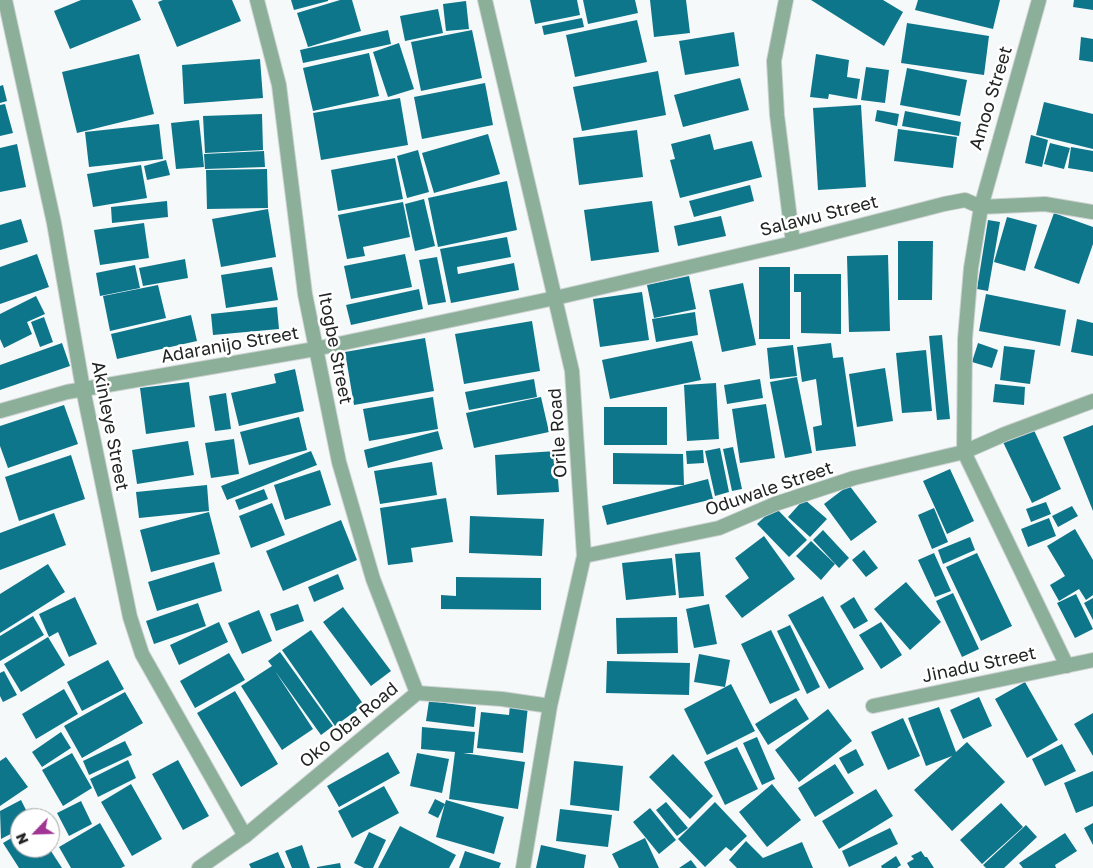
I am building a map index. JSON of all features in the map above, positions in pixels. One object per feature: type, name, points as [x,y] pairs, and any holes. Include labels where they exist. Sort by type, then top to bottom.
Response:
[{"type":"street","name":"Akinleye Street","points":[[5,0],[54,224],[83,389],[130,617],[142,654],[245,836]]},
{"type":"street","name":"Itogbe Street","points":[[257,0],[279,85],[305,294],[339,462],[371,570],[417,693]]},
{"type":"street","name":"Orile Road","points":[[485,0],[572,371],[584,556],[550,706],[523,868]]},
{"type":"street","points":[[786,0],[774,61],[777,115],[793,243]]},
{"type":"street","name":"Amoo Street","points":[[964,452],[965,339],[971,268],[981,207],[1039,0]]},
{"type":"street","name":"Salawu Street","points":[[555,298],[793,243],[965,200],[981,207],[1045,204],[1093,212]]},
{"type":"street","name":"Adaranijo Street","points":[[0,411],[67,392],[315,349],[555,298]]},
{"type":"street","name":"Oduwale Street","points":[[584,556],[720,528],[775,504],[854,478],[964,452],[1005,434],[1093,401]]},
{"type":"street","points":[[964,452],[1067,666]]},
{"type":"street","name":"Jinadu Street","points":[[873,706],[1093,660]]},
{"type":"street","name":"Oko Oba Road","points":[[199,868],[245,836],[417,693],[502,699],[550,706]]},
{"type":"building","points":[[81,0],[132,0],[141,20],[70,49],[54,11]]},
{"type":"building","points":[[163,0],[232,0],[241,21],[177,47],[158,2]]},
{"type":"building","points":[[291,0],[328,0],[328,1],[294,10]]},
{"type":"building","points":[[340,0],[352,0],[361,31],[308,47],[297,13]]},
{"type":"building","points":[[530,0],[577,0],[580,15],[535,24]]},
{"type":"building","points":[[583,0],[635,0],[638,13],[588,24]]},
{"type":"building","points":[[650,0],[686,0],[690,33],[654,37]]},
{"type":"building","points":[[811,0],[883,0],[903,12],[884,46]]},
{"type":"building","points":[[918,0],[1000,0],[993,29],[915,10]]},
{"type":"building","points":[[1074,0],[1093,0],[1093,10],[1073,7]]},
{"type":"building","points":[[466,1],[469,29],[446,31],[443,4]]},
{"type":"building","points":[[438,9],[443,33],[405,41],[400,16]]},
{"type":"building","points":[[582,18],[584,27],[544,35],[542,26]]},
{"type":"building","points":[[637,20],[647,62],[575,77],[566,35]]},
{"type":"building","points":[[907,23],[989,36],[984,75],[901,63]]},
{"type":"building","points":[[388,30],[391,44],[303,63],[300,50]]},
{"type":"building","points":[[472,30],[482,78],[421,91],[411,42]]},
{"type":"building","points":[[734,32],[739,66],[685,75],[679,41]]},
{"type":"building","points":[[1081,37],[1093,39],[1093,62],[1079,60]]},
{"type":"building","points":[[399,43],[414,89],[388,97],[373,52]]},
{"type":"building","points":[[369,53],[379,96],[313,111],[303,68]]},
{"type":"building","points":[[139,54],[154,114],[77,133],[62,72]]},
{"type":"building","points":[[816,54],[849,60],[847,77],[860,79],[857,99],[829,94],[828,99],[810,97]]},
{"type":"building","points":[[260,59],[263,98],[184,104],[182,65]]},
{"type":"building","points":[[866,67],[889,70],[885,103],[861,100]]},
{"type":"building","points":[[907,68],[967,80],[960,116],[900,105]]},
{"type":"building","points":[[658,71],[666,115],[582,131],[573,87]]},
{"type":"building","points":[[740,78],[749,110],[683,127],[674,95]]},
{"type":"building","points":[[485,83],[493,125],[422,139],[414,97]]},
{"type":"building","points":[[3,85],[7,101],[0,103],[0,86]]},
{"type":"building","points":[[400,98],[408,145],[321,160],[313,113]]},
{"type":"building","points":[[1044,102],[1093,114],[1093,149],[1036,135]]},
{"type":"building","points":[[5,104],[13,133],[0,136],[0,105]]},
{"type":"building","points":[[861,105],[866,187],[818,190],[813,108]]},
{"type":"building","points":[[877,110],[899,114],[897,126],[875,121]]},
{"type":"building","points":[[905,111],[961,122],[959,136],[902,126]]},
{"type":"building","points":[[262,114],[263,150],[205,153],[203,116]]},
{"type":"building","points":[[199,120],[204,167],[176,169],[171,123]]},
{"type":"building","points":[[159,124],[163,159],[89,167],[85,132]]},
{"type":"building","points":[[898,129],[957,137],[953,168],[894,161]]},
{"type":"building","points":[[637,130],[643,177],[579,185],[573,138]]},
{"type":"building","points":[[488,134],[500,174],[434,193],[422,153]]},
{"type":"building","points":[[710,134],[714,150],[752,141],[762,177],[680,198],[670,160],[675,159],[671,144]]},
{"type":"building","points":[[1031,135],[1048,140],[1042,167],[1025,163]]},
{"type":"building","points":[[1050,143],[1070,148],[1064,169],[1044,164]]},
{"type":"building","points":[[17,144],[26,187],[0,192],[0,148]]},
{"type":"building","points":[[1071,147],[1093,151],[1093,172],[1068,168]]},
{"type":"building","points":[[418,150],[429,192],[407,198],[397,156]]},
{"type":"building","points":[[264,151],[265,167],[205,169],[204,154]]},
{"type":"building","points":[[395,158],[403,199],[338,211],[331,170]]},
{"type":"building","points":[[166,160],[170,175],[147,180],[144,166]]},
{"type":"building","points":[[141,165],[147,198],[93,207],[87,174]]},
{"type":"building","points":[[267,169],[268,208],[207,209],[206,170]]},
{"type":"building","points":[[507,181],[517,230],[438,247],[428,198]]},
{"type":"building","points":[[750,185],[754,201],[694,217],[689,201]]},
{"type":"building","points":[[424,199],[435,246],[415,251],[405,204]]},
{"type":"building","points":[[167,201],[168,217],[112,223],[111,207]]},
{"type":"building","points":[[652,201],[659,252],[591,261],[584,210]]},
{"type":"building","points":[[403,202],[410,237],[363,247],[365,256],[347,259],[338,215]]},
{"type":"building","points":[[268,209],[276,257],[221,267],[212,219]]},
{"type":"building","points":[[1054,213],[1093,227],[1093,244],[1079,284],[1034,268]]},
{"type":"building","points":[[721,216],[726,236],[678,246],[674,226]]},
{"type":"building","points":[[1007,217],[1037,225],[1025,271],[994,262]]},
{"type":"building","points":[[21,219],[28,242],[0,250],[0,225]]},
{"type":"building","points":[[988,220],[1000,222],[988,291],[977,289]]},
{"type":"building","points":[[144,223],[149,258],[100,265],[94,230]]},
{"type":"building","points":[[507,237],[511,257],[457,267],[458,274],[514,263],[519,290],[451,303],[440,249]]},
{"type":"building","points":[[898,241],[933,241],[932,300],[898,300]]},
{"type":"building","points":[[37,254],[49,287],[0,304],[0,267]]},
{"type":"building","points":[[405,254],[412,287],[351,299],[344,266]]},
{"type":"building","points":[[888,255],[890,331],[849,332],[847,256]]},
{"type":"building","points":[[437,257],[446,302],[428,305],[419,260]]},
{"type":"building","points":[[185,259],[188,278],[143,286],[139,268]]},
{"type":"building","points":[[135,265],[140,288],[100,296],[96,273]]},
{"type":"building","points":[[272,267],[278,300],[226,308],[221,275]]},
{"type":"building","points":[[759,267],[790,267],[790,339],[759,339]]},
{"type":"building","points":[[794,274],[841,274],[841,334],[801,333],[801,292],[794,292]]},
{"type":"building","points":[[689,276],[696,309],[654,318],[647,285]]},
{"type":"building","points":[[743,283],[756,345],[722,352],[709,290]]},
{"type":"building","points":[[158,285],[166,318],[110,331],[103,296]]},
{"type":"building","points":[[419,289],[423,309],[351,325],[346,305]]},
{"type":"building","points":[[642,292],[649,340],[600,347],[593,299]]},
{"type":"building","points":[[986,294],[1066,310],[1060,346],[979,331]]},
{"type":"building","points":[[36,296],[45,314],[27,322],[32,334],[4,348],[0,339],[0,314]]},
{"type":"building","points":[[277,307],[279,329],[213,335],[211,314]]},
{"type":"building","points":[[695,312],[698,335],[656,342],[652,319]]},
{"type":"building","points":[[191,315],[197,341],[117,359],[111,334]]},
{"type":"building","points":[[44,317],[53,342],[40,347],[31,322]]},
{"type":"building","points":[[1077,319],[1093,323],[1093,356],[1071,352]]},
{"type":"building","points":[[532,321],[540,371],[464,384],[455,334]]},
{"type":"building","points":[[942,335],[950,419],[937,420],[929,336]]},
{"type":"building","points":[[425,338],[434,391],[354,405],[345,352]]},
{"type":"building","points":[[692,341],[701,380],[610,399],[602,360]]},
{"type":"building","points":[[62,343],[70,366],[0,390],[0,365]]},
{"type":"building","points":[[831,343],[833,358],[843,357],[856,446],[816,451],[813,427],[822,425],[816,379],[802,382],[797,347]]},
{"type":"building","points":[[978,343],[998,350],[992,368],[972,362]]},
{"type":"building","points":[[793,345],[797,376],[770,379],[767,348]]},
{"type":"building","points":[[1004,346],[1035,350],[1030,384],[1000,380]]},
{"type":"building","points":[[926,350],[932,411],[902,413],[896,353]]},
{"type":"building","points":[[885,368],[893,421],[857,427],[849,374]]},
{"type":"building","points":[[295,369],[304,411],[239,426],[231,393],[276,383],[274,374]]},
{"type":"building","points":[[797,377],[812,453],[785,458],[770,382]]},
{"type":"building","points":[[534,379],[537,397],[469,410],[465,392]]},
{"type":"building","points":[[760,379],[763,398],[727,404],[724,385]]},
{"type":"building","points":[[189,382],[195,427],[146,434],[140,388]]},
{"type":"building","points":[[716,383],[719,439],[687,441],[684,385]]},
{"type":"building","points":[[995,384],[1025,387],[1024,405],[993,402]]},
{"type":"building","points":[[226,393],[231,429],[215,431],[209,396]]},
{"type":"building","points":[[433,397],[438,429],[369,441],[363,409]]},
{"type":"building","points":[[541,397],[549,432],[474,448],[466,413]]},
{"type":"building","points":[[766,404],[775,458],[740,463],[732,409]]},
{"type":"building","points":[[64,405],[78,444],[8,468],[0,446],[0,426]]},
{"type":"building","points":[[604,407],[667,407],[667,445],[604,445]]},
{"type":"building","points":[[299,417],[307,450],[249,465],[240,432]]},
{"type":"building","points":[[1093,425],[1093,511],[1063,437]]},
{"type":"building","points":[[1033,428],[1061,489],[1032,503],[1003,442]]},
{"type":"building","points":[[438,431],[443,449],[368,468],[364,450]]},
{"type":"building","points":[[234,439],[239,474],[211,478],[205,443]]},
{"type":"building","points":[[188,441],[194,475],[137,484],[132,450]]},
{"type":"building","points":[[733,447],[742,489],[732,491],[723,449]]},
{"type":"building","points":[[720,448],[729,492],[715,496],[705,451]]},
{"type":"building","points":[[703,450],[704,463],[687,464],[686,451]]},
{"type":"building","points":[[311,451],[317,465],[227,500],[221,486]]},
{"type":"building","points":[[556,451],[559,492],[497,495],[495,455]]},
{"type":"building","points":[[613,453],[683,454],[684,485],[613,484]]},
{"type":"building","points":[[71,455],[85,499],[19,521],[5,477]]},
{"type":"building","points":[[432,462],[437,495],[380,504],[374,471]]},
{"type":"building","points":[[950,469],[974,521],[947,534],[923,481]]},
{"type":"building","points":[[320,470],[331,505],[285,520],[274,485]]},
{"type":"building","points":[[708,479],[713,499],[607,525],[602,506]]},
{"type":"building","points":[[207,485],[209,511],[139,518],[136,492]]},
{"type":"building","points":[[849,485],[877,522],[851,541],[824,504]]},
{"type":"building","points":[[264,489],[268,499],[239,510],[235,500]]},
{"type":"building","points":[[446,498],[453,542],[411,548],[413,562],[388,565],[380,508]]},
{"type":"building","points":[[804,499],[827,519],[810,537],[788,517]]},
{"type":"building","points":[[1046,502],[1051,514],[1031,522],[1026,509]]},
{"type":"building","points":[[272,503],[285,535],[251,548],[239,516]]},
{"type":"building","points":[[1072,506],[1078,516],[1058,527],[1052,516]]},
{"type":"building","points":[[775,507],[807,540],[789,557],[757,524]]},
{"type":"building","points":[[934,508],[948,542],[932,549],[918,515]]},
{"type":"building","points":[[209,512],[220,554],[151,572],[140,530]]},
{"type":"building","points":[[54,513],[66,545],[0,570],[0,533]]},
{"type":"building","points":[[470,516],[544,519],[542,556],[469,553]]},
{"type":"building","points":[[1049,518],[1056,536],[1028,547],[1021,529]]},
{"type":"building","points":[[341,520],[357,560],[283,591],[266,551]]},
{"type":"building","points":[[1075,529],[1093,560],[1093,595],[1086,600],[1079,589],[1059,601],[1050,585],[1065,576],[1047,546]]},
{"type":"building","points":[[823,530],[849,558],[839,568],[813,540]]},
{"type":"building","points":[[764,536],[795,579],[742,618],[725,596],[749,578],[735,558]]},
{"type":"building","points":[[970,537],[975,550],[943,564],[938,550]]},
{"type":"building","points":[[811,541],[835,564],[821,580],[796,556]]},
{"type":"building","points":[[864,550],[878,568],[866,577],[852,560]]},
{"type":"building","points":[[700,552],[704,596],[679,598],[675,554]]},
{"type":"building","points":[[934,553],[951,591],[935,597],[918,560]]},
{"type":"building","points":[[977,553],[1012,626],[981,641],[946,567]]},
{"type":"building","points":[[672,558],[676,595],[626,600],[622,563]]},
{"type":"building","points":[[214,562],[222,591],[157,611],[148,582]]},
{"type":"building","points":[[48,564],[65,592],[0,633],[0,594]]},
{"type":"building","points":[[338,574],[344,589],[314,602],[308,587]]},
{"type":"building","points":[[456,577],[541,578],[541,610],[441,609],[441,595],[456,596]]},
{"type":"building","points":[[906,582],[941,622],[910,650],[874,609]]},
{"type":"building","points":[[953,593],[979,649],[962,657],[936,601]]},
{"type":"building","points":[[1076,594],[1093,629],[1075,638],[1057,603]]},
{"type":"building","points":[[823,596],[864,669],[829,689],[788,615]]},
{"type":"building","points":[[75,597],[97,644],[69,657],[58,632],[49,637],[39,614]]},
{"type":"building","points":[[854,597],[868,621],[854,629],[840,606]]},
{"type":"building","points":[[1093,598],[1093,620],[1084,603]]},
{"type":"building","points":[[198,603],[206,626],[154,644],[146,621]]},
{"type":"building","points":[[298,604],[304,621],[276,631],[270,614]]},
{"type":"building","points":[[709,604],[717,644],[694,648],[686,609]]},
{"type":"building","points":[[343,607],[391,671],[371,686],[323,622]]},
{"type":"building","points":[[259,610],[272,641],[242,654],[228,623]]},
{"type":"building","points":[[33,616],[44,635],[0,661],[0,636]]},
{"type":"building","points":[[677,617],[678,653],[617,654],[616,618]]},
{"type":"building","points":[[219,622],[228,642],[179,665],[170,645]]},
{"type":"building","points":[[881,622],[902,655],[881,669],[859,635]]},
{"type":"building","points":[[790,625],[820,687],[807,694],[777,631]]},
{"type":"building","points":[[311,630],[364,705],[335,726],[282,650]]},
{"type":"building","points":[[771,630],[800,690],[770,704],[741,644]]},
{"type":"building","points":[[48,637],[65,665],[21,692],[4,664]]},
{"type":"building","points":[[280,652],[333,726],[321,735],[275,671],[313,729],[282,750],[241,686],[272,666],[268,661]]},
{"type":"building","points":[[229,653],[245,680],[195,708],[180,681]]},
{"type":"building","points":[[699,654],[730,660],[725,687],[694,682]]},
{"type":"building","points":[[108,660],[124,689],[82,711],[67,682]]},
{"type":"building","points":[[607,661],[690,663],[689,695],[606,693]]},
{"type":"building","points":[[4,671],[17,695],[3,702],[0,696],[0,673]]},
{"type":"building","points":[[1025,682],[1058,740],[1027,758],[995,699]]},
{"type":"building","points":[[731,684],[755,731],[707,755],[684,709]]},
{"type":"building","points":[[64,689],[78,714],[36,739],[22,714]]},
{"type":"building","points":[[235,691],[278,764],[241,787],[197,713]]},
{"type":"building","points":[[125,692],[143,723],[82,758],[64,726]]},
{"type":"building","points":[[979,697],[992,726],[963,739],[950,710]]},
{"type":"building","points":[[796,698],[809,719],[768,745],[755,724]]},
{"type":"building","points":[[429,701],[476,707],[474,727],[426,721]]},
{"type":"building","points":[[510,705],[528,706],[523,753],[477,748],[481,712],[509,715]]},
{"type":"building","points":[[939,707],[956,752],[967,742],[1005,782],[952,831],[914,790],[952,756],[926,766],[908,718]]},
{"type":"building","points":[[828,709],[852,741],[799,782],[775,750]]},
{"type":"building","points":[[1093,713],[1093,756],[1074,724]]},
{"type":"building","points":[[903,718],[920,756],[888,770],[871,732]]},
{"type":"building","points":[[422,727],[475,732],[473,753],[463,753],[525,762],[518,809],[449,799],[455,752],[421,749]]},
{"type":"building","points":[[61,732],[71,748],[42,767],[32,752]]},
{"type":"building","points":[[757,737],[775,779],[762,785],[743,743]]},
{"type":"building","points":[[125,741],[132,755],[89,775],[83,761]]},
{"type":"building","points":[[1062,744],[1076,771],[1045,786],[1032,759]]},
{"type":"building","points":[[737,747],[758,789],[725,805],[704,762]]},
{"type":"building","points":[[856,749],[864,765],[848,774],[839,758]]},
{"type":"building","points":[[388,752],[400,773],[339,807],[327,786]]},
{"type":"building","points":[[72,753],[92,788],[63,806],[42,770]]},
{"type":"building","points":[[417,753],[449,759],[442,793],[410,786]]},
{"type":"building","points":[[673,754],[713,796],[690,819],[649,777]]},
{"type":"building","points":[[6,757],[28,787],[0,806],[0,761]]},
{"type":"building","points":[[128,760],[136,778],[98,797],[90,779]]},
{"type":"building","points":[[178,760],[209,816],[183,830],[152,774]]},
{"type":"building","points":[[574,761],[623,766],[619,811],[570,805]]},
{"type":"building","points":[[835,764],[854,793],[815,817],[798,788]]},
{"type":"building","points":[[1093,771],[1093,806],[1076,813],[1064,783]]},
{"type":"building","points":[[131,784],[162,839],[132,856],[101,802]]},
{"type":"building","points":[[772,784],[801,820],[767,847],[739,812]]},
{"type":"building","points":[[384,786],[399,813],[352,838],[338,811]]},
{"type":"building","points":[[876,789],[893,816],[839,849],[822,821]]},
{"type":"building","points":[[435,799],[445,804],[438,818],[428,813]]},
{"type":"building","points":[[21,800],[25,808],[10,808],[10,834],[1,839],[0,811]]},
{"type":"building","points":[[446,800],[504,817],[494,854],[436,837]]},
{"type":"building","points":[[81,801],[92,824],[69,836],[60,819],[60,812]]},
{"type":"building","points":[[666,802],[688,828],[677,836],[656,810]]},
{"type":"building","points":[[715,802],[747,836],[731,851],[726,847],[705,867],[678,839]]},
{"type":"building","points":[[1001,803],[1023,827],[982,864],[960,840]]},
{"type":"building","points":[[650,808],[676,840],[659,854],[633,822]]},
{"type":"building","points":[[560,809],[612,815],[608,847],[556,841]]},
{"type":"building","points":[[100,823],[125,866],[121,868],[71,868],[60,846]]},
{"type":"building","points":[[1093,823],[1093,845],[1084,828]]},
{"type":"building","points":[[1026,825],[1037,837],[1004,868],[986,868],[983,865]]},
{"type":"building","points":[[400,826],[456,855],[449,868],[378,868]]},
{"type":"building","points":[[890,828],[898,844],[849,867],[842,851]]},
{"type":"building","points":[[369,832],[386,840],[373,868],[364,868],[354,863]]},
{"type":"building","points":[[1065,833],[1077,851],[1055,865],[1056,868],[1023,868],[1019,863]]},
{"type":"building","points":[[645,838],[659,868],[619,868],[612,854]]},
{"type":"building","points":[[10,839],[10,854],[3,843]]},
{"type":"building","points":[[746,841],[763,858],[802,842],[813,868],[737,868],[729,860]]},
{"type":"building","points":[[302,845],[310,868],[292,868],[285,851]]},
{"type":"building","points":[[541,845],[586,855],[584,868],[536,868]]},
{"type":"building","points":[[465,851],[501,863],[499,868],[459,868]]},
{"type":"building","points":[[921,851],[934,868],[910,868],[907,863],[914,859],[911,856]]},
{"type":"building","points":[[278,852],[285,868],[251,868],[249,864]]},
{"type":"building","points":[[896,856],[901,865],[897,868],[882,868],[881,866]]},
{"type":"building","points":[[13,858],[56,858],[62,868],[19,868]]},
{"type":"building","points":[[691,860],[697,868],[679,868]]},
{"type":"building","points":[[340,863],[341,868],[317,868],[317,867]]}]
